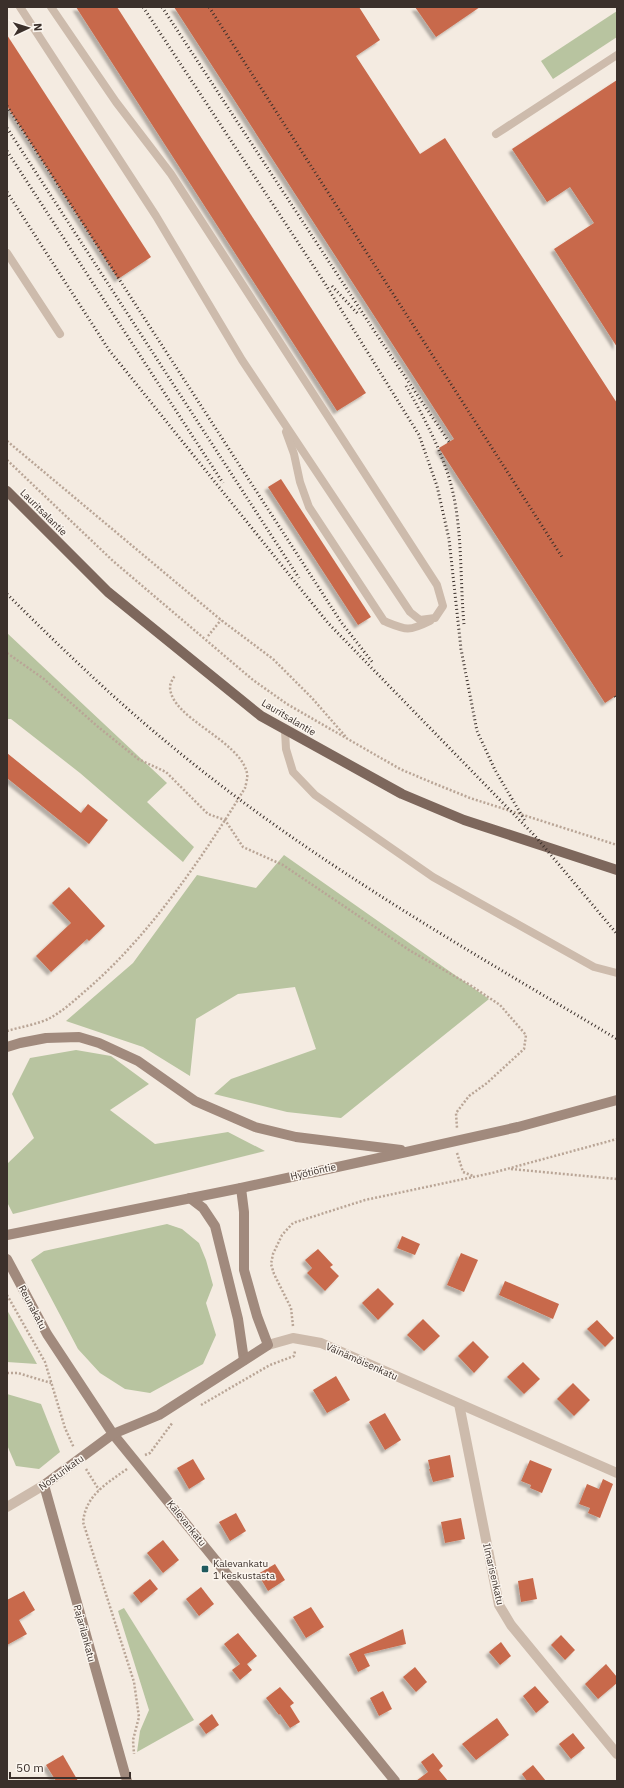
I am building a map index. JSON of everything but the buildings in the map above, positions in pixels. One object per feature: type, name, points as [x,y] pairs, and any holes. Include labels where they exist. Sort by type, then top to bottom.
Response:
[{"type":"main road","name":"Lauritsalantie","points":[[7,491],[108,592],[261,716],[402,794],[464,820],[617,870]]},
{"type":"main road","points":[[7,1048],[20,1043],[46,1038],[79,1037],[99,1042],[138,1061],[195,1101],[255,1127],[296,1137],[411,1151]]},
{"type":"main road","name":"Hyötiöntie","points":[[7,1235],[241,1188],[457,1141],[579,1112],[617,1100]]},
{"type":"main road","points":[[241,1188],[244,1212],[244,1270],[257,1316],[268,1345]]},
{"type":"main road","points":[[190,1198],[203,1208],[215,1226],[236,1312],[244,1360]]},
{"type":"main road","name":"Reunakatu","points":[[7,1259],[47,1334]]},
{"type":"main road","name":"Kalevankatu","points":[[47,1334],[113,1434],[395,1781]]},
{"type":"main road","name":"Väinämöisenkatu","points":[[113,1434],[159,1415],[268,1345]]},
{"type":"main road","name":"Nosturikatu","points":[[44,1485],[113,1434]]},
{"type":"main road","name":"Pajarilankatu","points":[[44,1485],[126,1781]]},
{"type":"street","name":"Väinämöisenkatu","points":[[268,1345],[293,1338],[321,1343],[617,1473]]},
{"type":"street","name":"Ilmarisenkatu","points":[[459,1404],[499,1605],[511,1625],[617,1754]]},
{"type":"street","name":"Nosturikatu","points":[[7,1507],[44,1485]]},
{"type":"lane","points":[[20,7],[156,216],[242,360],[410,612],[420,620],[435,618]]},
{"type":"lane","points":[[52,7],[116,102],[171,174],[437,585],[443,606],[435,618],[414,629],[401,628],[384,621],[309,507],[300,482],[294,454],[281,420]]},
{"type":"lane","points":[[496,134],[617,55]]},
{"type":"lane","points":[[7,253],[60,334]]},
{"type":"lane","points":[[286,731],[286,749],[293,772],[315,795],[433,876],[594,967],[617,973]]},
{"type":"path","points":[[7,441],[221,620],[273,659],[312,698],[348,739]]},
{"type":"path","points":[[7,460],[113,561],[253,680],[287,704],[400,769],[448,789],[617,845]]},
{"type":"path","points":[[208,636],[221,620]]},
{"type":"path","points":[[7,653],[44,679],[97,726],[138,759],[166,772],[208,814],[225,820],[243,847],[282,865],[409,950],[500,1005],[526,1035],[524,1049],[487,1083],[469,1096],[456,1113],[457,1152],[464,1172],[474,1177]]},
{"type":"path","points":[[7,1031],[50,1018],[77,998],[101,977],[130,947],[186,877],[245,788],[248,774],[238,755],[180,707],[172,694],[170,685],[175,675]]},
{"type":"path","points":[[199,1406],[270,1365],[294,1356],[291,1308],[274,1274],[271,1264],[273,1254],[282,1235],[293,1223],[365,1200],[474,1177],[617,1139]]},
{"type":"path","points":[[509,1168],[617,1179]]},
{"type":"path","points":[[7,1295],[45,1362],[71,1444]]},
{"type":"path","points":[[7,1373],[18,1373],[51,1383]]},
{"type":"path","points":[[135,1761],[133,1740],[139,1717],[134,1682],[83,1522],[84,1512],[89,1502],[109,1482],[136,1461],[150,1453],[174,1420]]},
{"type":"green space","points":[[617,11],[617,37],[553,79],[541,61]]},
{"type":"green space","points":[[7,633],[167,783],[147,802],[194,847],[183,862],[80,773],[11,719],[7,719]]},
{"type":"green space","points":[[284,855],[489,999],[341,1118],[287,1112],[214,1094],[231,1079],[316,1049],[295,987],[238,994],[196,1019],[190,1076],[143,1047],[66,1021],[133,963],[197,875],[256,888]]},
{"type":"green space","points":[[76,1050],[111,1056],[149,1084],[110,1110],[155,1144],[228,1132],[265,1151],[13,1214],[7,1202],[7,1164],[34,1138],[12,1094],[30,1058]]},
{"type":"green space","points":[[167,1224],[182,1229],[199,1243],[206,1260],[213,1285],[206,1303],[216,1335],[203,1364],[150,1393],[125,1389],[100,1373],[78,1349],[31,1260],[44,1251]]},
{"type":"green space","points":[[7,1310],[37,1364],[7,1362]]},
{"type":"green space","points":[[7,1394],[41,1404],[60,1452],[39,1469],[16,1466],[7,1445]]},
{"type":"green space","points":[[124,1608],[194,1720],[137,1752],[140,1731],[149,1710],[118,1611]]},
{"type":"railway","points":[[143,7],[324,282],[419,435],[437,486],[449,539],[461,649],[477,731],[495,770],[525,821]]},
{"type":"railway","points":[[162,7],[449,442]]},
{"type":"railway","points":[[209,7],[562,557]]},
{"type":"railway","points":[[7,106],[341,622],[373,663]]},
{"type":"railway","points":[[7,128],[299,578]]},
{"type":"railway","points":[[7,151],[223,483]]},
{"type":"railway","points":[[7,192],[109,350],[328,623],[535,836],[617,934]]},
{"type":"railway","points":[[332,286],[359,315]]},
{"type":"railway","points":[[406,386],[432,435],[451,485],[460,544],[464,624]]},
{"type":"railway","points":[[7,594],[89,674],[153,731],[227,790],[280,829],[390,902],[617,1039]]},
{"type":"place","name":"Kalevankatu 1 keskustasta","points":[[205,1569]]}]
